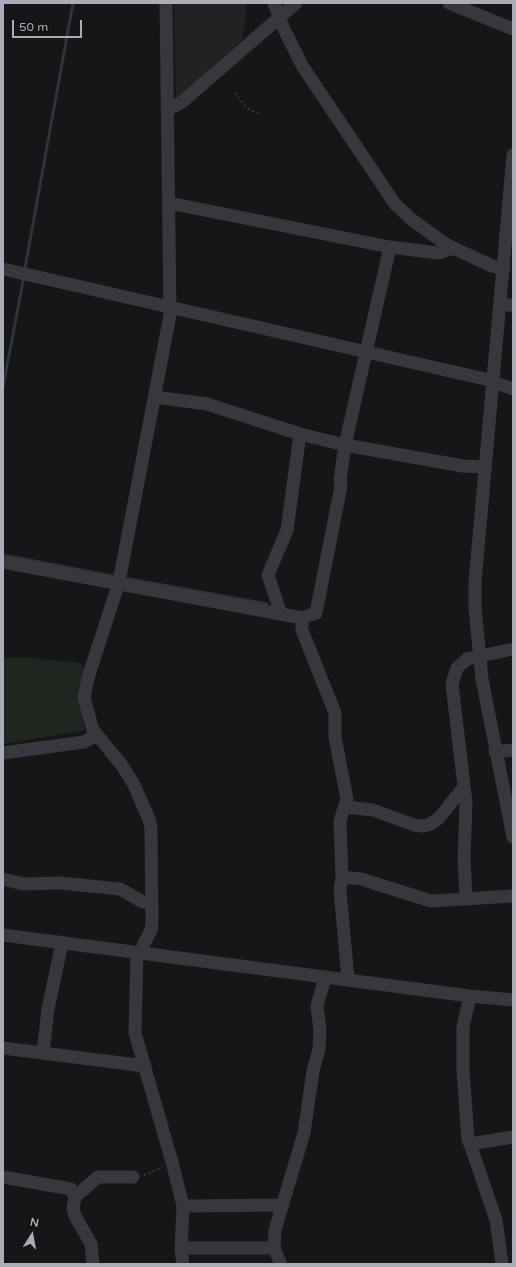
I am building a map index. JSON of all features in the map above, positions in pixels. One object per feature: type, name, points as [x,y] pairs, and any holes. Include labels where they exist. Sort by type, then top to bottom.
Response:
[{"type":"street","points":[[166,3],[170,315],[119,582],[85,692],[90,724],[97,735],[121,764],[133,783],[149,818],[151,828],[151,930],[144,941],[140,953],[135,1033],[183,1206],[181,1248],[183,1264]]},
{"type":"street","points":[[274,3],[279,18],[306,73],[395,204],[417,224],[454,248],[492,266],[507,266]]},
{"type":"street","points":[[167,110],[182,102],[296,3]]},
{"type":"street","points":[[449,3],[513,29]]},
{"type":"street","points":[[513,155],[507,266],[507,305],[494,383],[475,582],[475,608],[480,656],[495,752],[513,837]]},
{"type":"street","points":[[169,203],[390,247],[438,253],[454,248]]},
{"type":"street","points":[[3,562],[119,582],[302,618],[316,613],[341,486],[340,480],[345,445],[390,247]]},
{"type":"street","points":[[3,269],[366,352],[494,383],[513,390]]},
{"type":"street","points":[[154,397],[207,404],[300,434],[345,445],[463,466],[485,467]]},
{"type":"street","points":[[279,614],[279,608],[268,576],[287,530],[300,434]]},
{"type":"street","points":[[302,618],[302,630],[335,713],[335,737],[347,799],[340,821],[342,877],[340,890],[348,979]]},
{"type":"street","points":[[466,899],[464,787],[452,684],[454,675],[460,664],[474,656],[513,650]]},
{"type":"street","points":[[3,753],[84,742],[97,735]]},
{"type":"street","points":[[495,752],[513,750]]},
{"type":"street","points":[[346,806],[372,810],[414,825],[423,826],[431,824],[438,818],[464,787]]},
{"type":"street","points":[[342,877],[361,879],[431,901],[513,896]]},
{"type":"street","points":[[3,879],[32,885],[60,883],[120,889],[143,902],[152,904]]},
{"type":"street","points":[[3,935],[470,996],[513,1000]]},
{"type":"street","points":[[43,1053],[48,1010],[62,943]]},
{"type":"street","points":[[281,1264],[274,1248],[275,1230],[304,1133],[313,1071],[320,1049],[320,1030],[316,1006],[325,977]]},
{"type":"street","points":[[470,996],[463,1027],[463,1070],[470,1144],[496,1220],[507,1246],[502,1264]]},
{"type":"street","points":[[3,1048],[145,1066]]},
{"type":"street","points":[[470,1144],[513,1137]]},
{"type":"street","points":[[3,1177],[72,1189],[75,1216],[91,1244],[92,1264]]},
{"type":"street","points":[[74,1197],[98,1178],[133,1177]]},
{"type":"street","points":[[183,1206],[283,1205]]},
{"type":"street","points":[[181,1248],[274,1248]]},
{"type":"path","points":[[235,93],[252,112],[259,112]]},
{"type":"path","points":[[133,1177],[147,1174],[172,1162]]},
{"type":"shaded area","points":[[174,3],[247,3],[243,39],[176,100]]},
{"type":"shaded area","points":[[22,657],[79,663],[86,667],[78,696],[85,730],[3,744],[3,658]]},
{"type":"waterway","points":[[25,268],[73,3]]},
{"type":"waterway","points":[[3,387],[23,281]]},
{"type":"waterway","points":[[3,555],[112,576]]},
{"type":"waterway","points":[[129,579],[267,604]]}]
